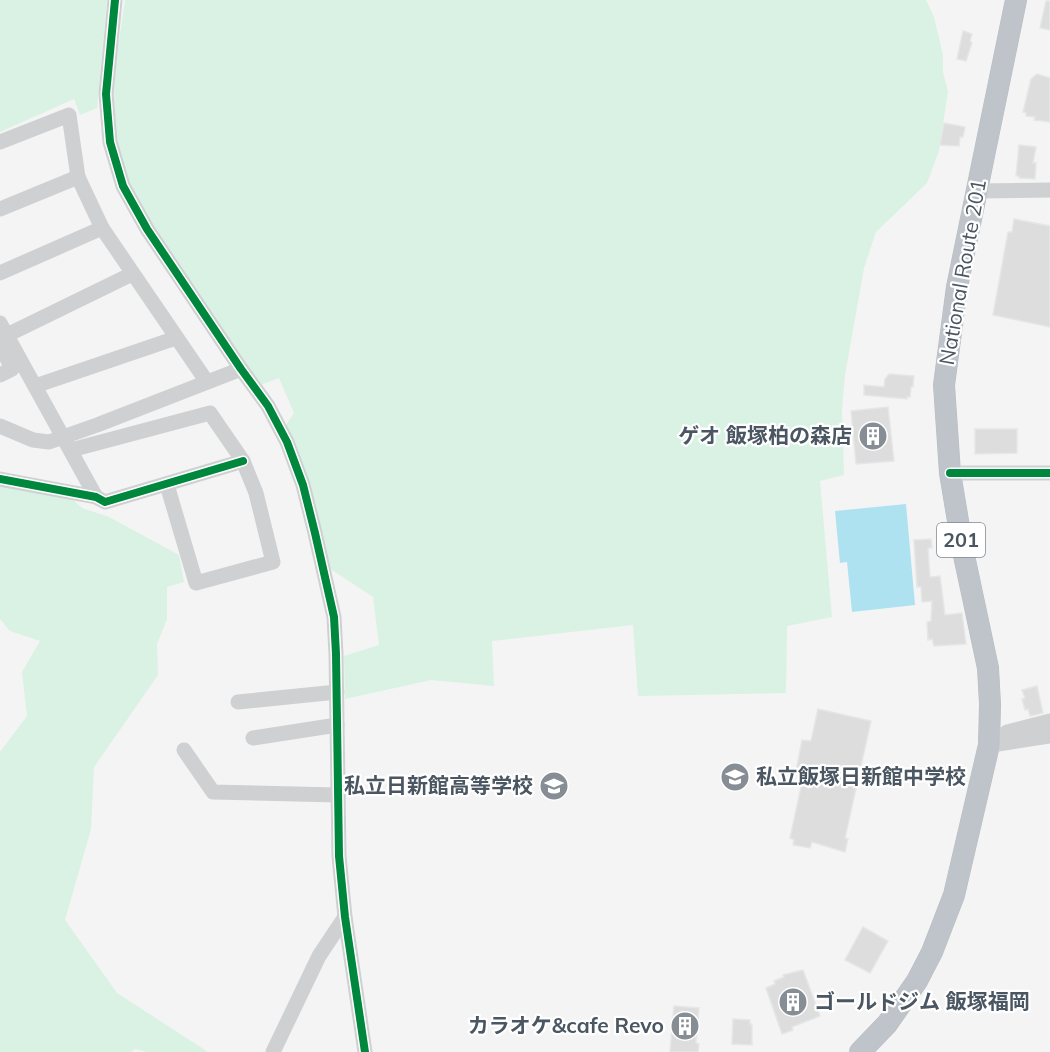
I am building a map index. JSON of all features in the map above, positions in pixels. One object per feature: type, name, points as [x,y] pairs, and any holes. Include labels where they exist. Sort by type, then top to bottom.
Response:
[{"type":"highway","name":"National Route 201","points":[[860,1052],[887,1024],[917,981],[932,952],[954,895],[989,745],[988,668],[963,551],[950,473],[944,385],[957,287],[1016,0]]},
{"type":"street","points":[[116,0],[106,94],[110,142],[123,186],[147,229],[268,406],[287,442],[303,485],[334,617],[339,856],[345,917],[365,1052]]},
{"type":"street","points":[[0,142],[69,115],[78,177],[102,228],[207,382]]},
{"type":"street","points":[[0,209],[78,177]]},
{"type":"street","points":[[977,191],[1050,190]]},
{"type":"street","points":[[0,273],[102,228]]},
{"type":"street","points":[[2,334],[132,274]]},
{"type":"street","points":[[0,375],[12,369],[2,334]]},
{"type":"street","points":[[2,334],[35,386],[96,497]]},
{"type":"street","points":[[35,386],[176,338]]},
{"type":"street","points":[[67,444],[241,369]]},
{"type":"street","points":[[0,426],[42,442],[67,444],[210,413],[243,461],[256,493],[273,562],[196,583],[167,485]]},
{"type":"street","points":[[0,479],[96,497],[105,502],[243,461]]},
{"type":"street","points":[[950,473],[1050,473]]},
{"type":"street","points":[[238,702],[337,692]]},
{"type":"street","points":[[989,745],[1007,732],[1050,721]]},
{"type":"street","points":[[253,738],[337,725]]},
{"type":"street","points":[[989,745],[1050,736]]},
{"type":"street","points":[[183,750],[213,792],[338,795]]},
{"type":"street","points":[[273,1052],[319,956],[345,917]]},
{"type":"green space","points":[[0,0],[107,0],[97,108],[80,115],[74,99],[0,132]]},
{"type":"green space","points":[[125,0],[926,0],[934,17],[948,91],[939,151],[927,183],[876,232],[864,268],[845,375],[842,410],[844,475],[820,481],[832,617],[787,626],[786,693],[638,696],[633,625],[492,641],[494,686],[431,680],[345,699],[344,656],[379,645],[373,597],[329,568],[285,426],[294,413],[279,378],[258,386],[142,209],[126,178],[116,144],[113,109],[115,72]]},
{"type":"green space","points":[[0,485],[73,500],[82,508],[109,517],[179,555],[184,582],[167,587],[167,619],[157,644],[158,675],[94,767],[91,829],[65,920],[117,993],[208,1052],[147,1052],[135,1049],[131,1052],[0,1052],[0,752],[27,716],[22,672],[40,641],[10,631],[0,619]]},
{"type":"water","points":[[906,504],[915,605],[852,612],[847,562],[840,563],[835,511]]},
{"type":"building","points":[[1046,1],[1050,1],[1050,30],[1040,28]]},
{"type":"building","points":[[963,31],[972,34],[970,41],[972,43],[966,61],[957,59]]},
{"type":"building","points":[[1037,74],[1050,78],[1050,122],[1034,120],[1035,117],[1026,116],[1023,112],[1031,79]]},
{"type":"building","points":[[944,123],[965,127],[959,146],[940,145]]},
{"type":"building","points":[[1019,145],[1036,147],[1033,163],[1036,163],[1035,179],[1016,176]]},
{"type":"building","points":[[1014,219],[1050,226],[1050,327],[993,315],[1008,232],[1012,232]]},
{"type":"building","points":[[889,374],[914,376],[910,397],[907,399],[864,395],[864,385],[884,387],[885,379]]},
{"type":"building","name":"ゲオ 飯塚柏の森店","points":[[888,407],[894,461],[856,464],[851,411]]},
{"type":"building","points":[[975,429],[1017,429],[1017,453],[975,454]]},
{"type":"building","points":[[931,539],[932,548],[928,548],[930,577],[940,576],[945,615],[962,613],[966,644],[934,646],[932,639],[928,640],[927,622],[931,621],[932,601],[922,602],[921,587],[917,587],[914,540]]},
{"type":"building","points":[[1037,686],[1043,713],[1030,716],[1028,709],[1025,710],[1022,690]]},
{"type":"building","points":[[818,709],[871,721],[845,838],[848,839],[845,852],[812,842],[810,848],[793,845],[794,840],[790,838],[804,773],[796,771],[802,740],[811,741]]},
{"type":"building","points":[[863,927],[888,941],[870,973],[845,960]]},
{"type":"building","name":"ゴールドジム 飯塚福岡","points":[[803,970],[820,1016],[792,1027],[793,1030],[782,1034],[766,988],[775,984],[774,981],[784,977],[783,975]]},
{"type":"building","name":"カラオケ&cafe Revo","points":[[674,1006],[699,1008],[696,1043],[699,1044],[698,1052],[670,1052]]},
{"type":"building","points":[[733,1019],[750,1020],[752,1045],[732,1044]]},
{"type":"cycle path","points":[[115,0],[106,94],[110,142],[123,186],[147,229],[268,406],[287,442],[303,485],[315,533],[334,617],[339,856],[345,917],[365,1052]]},
{"type":"cycle path","points":[[0,479],[96,497],[105,502],[243,461]]},
{"type":"cycle path","points":[[950,473],[1050,473]]},
{"type":"place","name":"ゲオ 飯塚柏の森店","points":[[873,436]]},
{"type":"place","name":"私立飯塚日新館中学校","points":[[735,777]]},
{"type":"place","name":"私立日新館高等学校","points":[[554,786]]},
{"type":"place","name":"ゴールドジム 飯塚福岡","points":[[793,1002]]},
{"type":"place","name":"カラオケ&cafe Revo","points":[[685,1026]]}]
